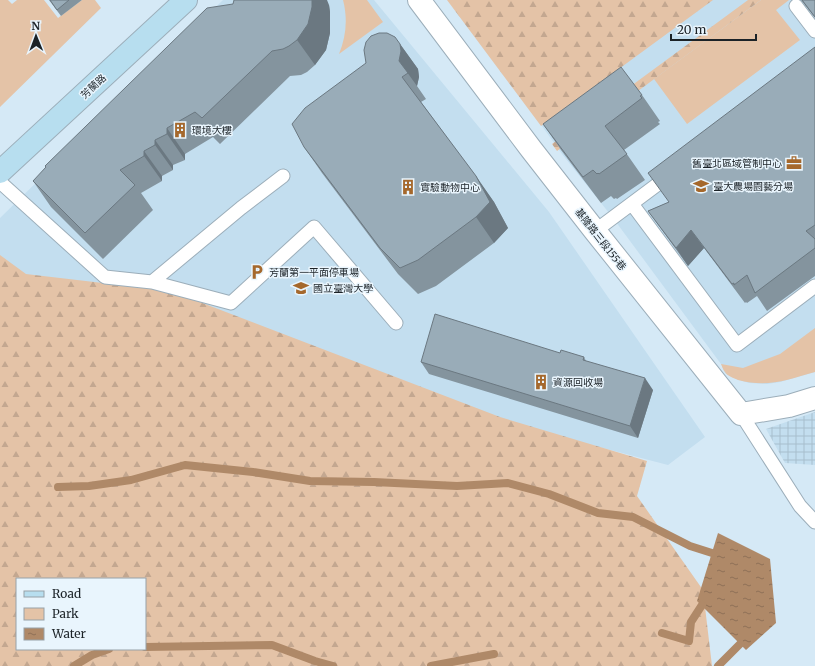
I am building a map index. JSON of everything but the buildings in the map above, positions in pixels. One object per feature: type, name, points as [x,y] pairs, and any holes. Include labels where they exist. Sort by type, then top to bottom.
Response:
[{"type":"street","name":"芳蘭路","points":[[0,172],[186,0]]},
{"type":"street","name":"基隆路三段155巷","points":[[419,0],[531,149],[741,414]]},
{"type":"street","points":[[741,414],[789,406],[815,398]]},
{"type":"lane","points":[[796,6],[815,31]]},
{"type":"lane","points":[[595,231],[682,166]]},
{"type":"lane","points":[[152,282],[241,208],[283,176]]},
{"type":"lane","points":[[0,182],[105,278],[152,282],[231,303],[314,227],[396,323]]},
{"type":"lane","points":[[632,204],[737,345],[815,286]]},
{"type":"lane","points":[[741,414],[800,506],[815,522]]},
{"type":"shaded area","name":"國立臺灣大學","points":[[223,0],[374,0],[549,212],[705,437],[668,465],[261,359],[0,411],[0,218]]},
{"type":"shaded area","name":"臺大農場園藝分場","points":[[452,0],[815,0],[815,372],[780,382],[767,384],[749,383],[725,373],[721,364],[613,218],[562,154]]},
{"type":"shaded area","points":[[815,412],[815,465],[785,463],[766,429]]},
{"type":"green space","points":[[0,0],[8,0],[12,4],[17,0],[44,0],[58,18],[82,0],[95,0],[101,8],[0,107]]},
{"type":"green space","points":[[343,0],[367,0],[383,22],[339,54],[346,28],[345,7]]},
{"type":"green space","points":[[447,0],[713,0],[541,126]]},
{"type":"green space","points":[[748,0],[761,0],[557,151],[552,144]]},
{"type":"green space","points":[[761,0],[789,0],[776,10],[800,40],[687,124],[654,79]]},
{"type":"green space","points":[[0,255],[26,274],[171,291],[500,417],[647,461],[637,496],[703,590],[712,666],[0,666]]},
{"type":"green space","points":[[815,328],[815,372],[777,382],[758,383],[738,380],[727,375],[721,364],[743,368],[780,354]]},
{"type":"water","points":[[718,533],[770,559],[776,623],[746,650],[697,601]]},
{"type":"waterway","points":[[58,487],[89,486],[131,480],[185,465],[253,472],[310,481],[457,486],[508,483],[549,494],[598,513],[633,517],[690,546],[712,553]]},
{"type":"waterway","points":[[662,633],[689,641],[691,622],[702,605]]},
{"type":"waterway","points":[[718,666],[740,644]]},
{"type":"waterway","points":[[146,647],[272,645],[333,666]]},
{"type":"waterway","points":[[74,666],[92,655],[106,650]]},
{"type":"waterway","points":[[431,666],[494,654]]},
{"type":"place","name":"環境大樓","points":[[180,130]]},
{"type":"place","name":"舊臺北區域管制中心","points":[[794,163]]},
{"type":"place","name":"臺大農場園藝分場","points":[[701,186]]},
{"type":"place","name":"實驗動物中心","points":[[408,187]]},
{"type":"place","name":"芳蘭第一平面停車場","points":[[257,272]]},
{"type":"place","name":"國立臺灣大學","points":[[301,288]]},
{"type":"place","name":"資源回收場","points":[[541,382]]}]
